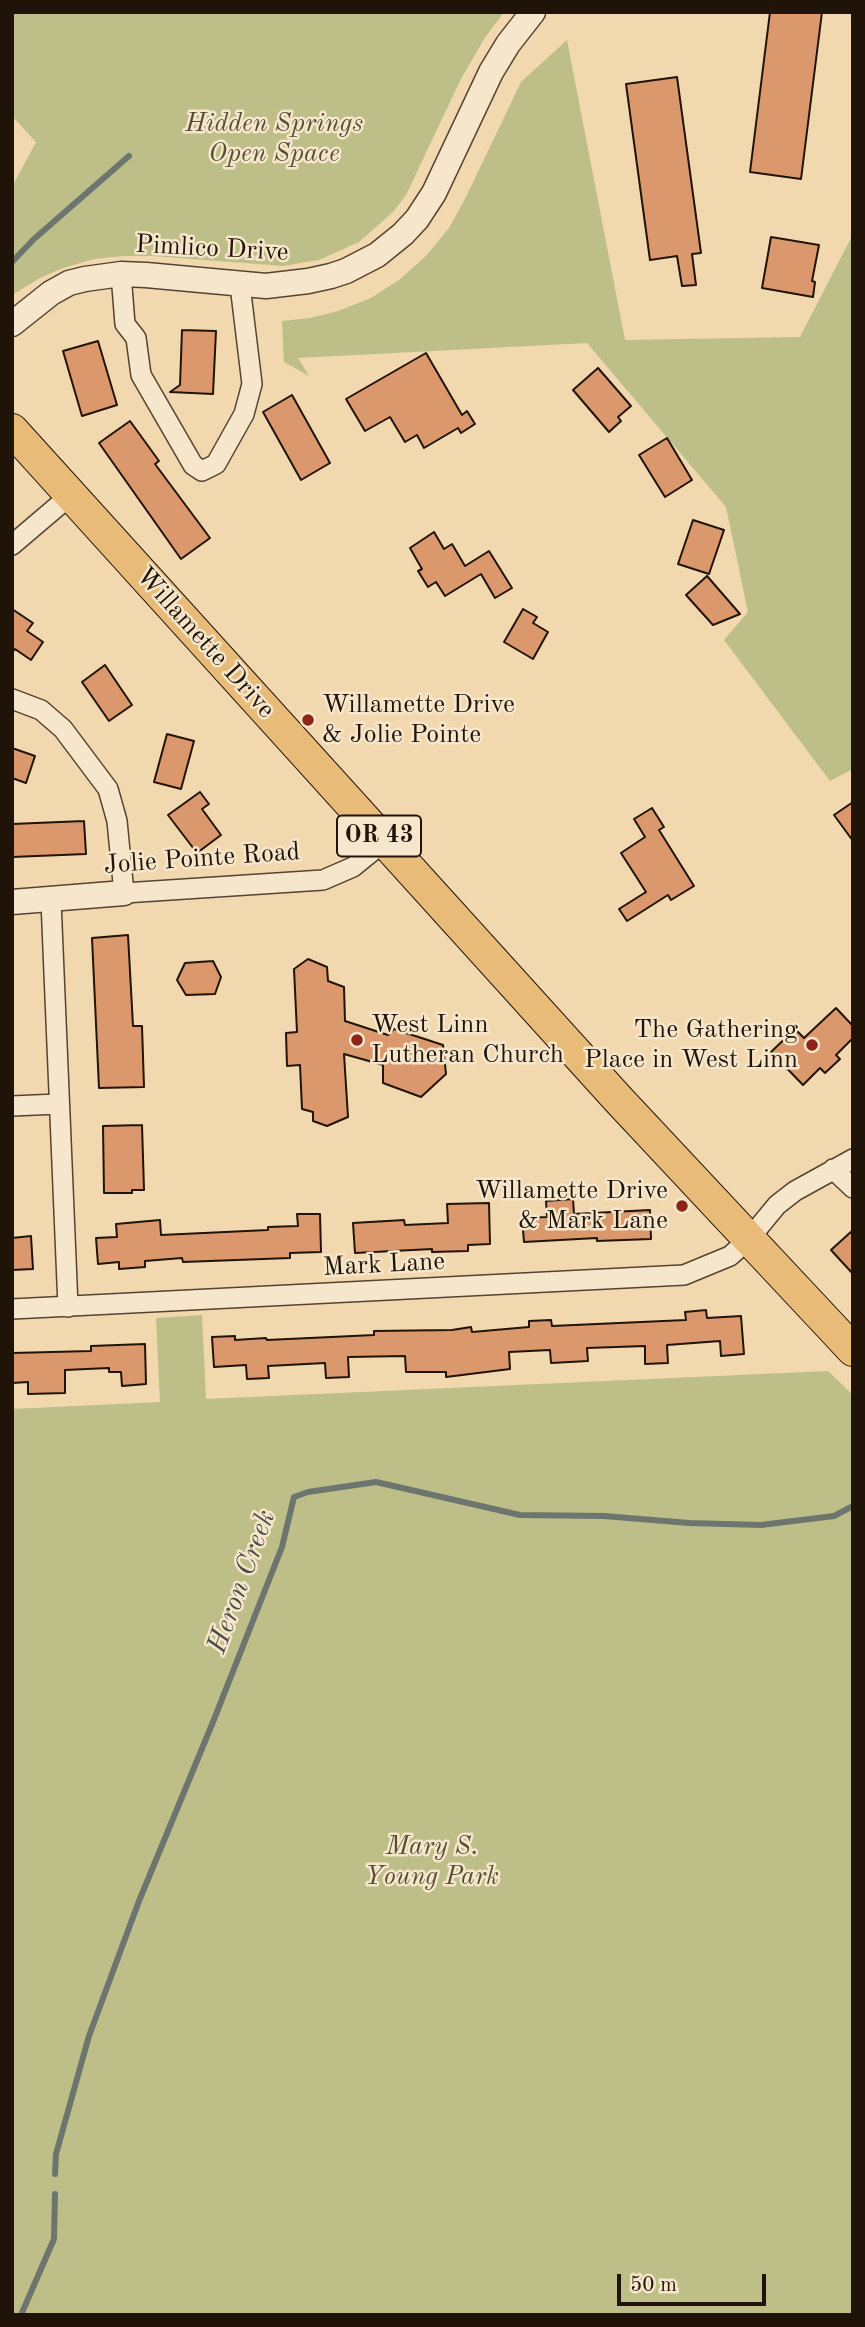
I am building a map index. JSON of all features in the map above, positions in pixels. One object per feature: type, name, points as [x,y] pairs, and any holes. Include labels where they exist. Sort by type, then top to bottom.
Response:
[{"type":"main road","name":"Willamette Drive","points":[[12,430],[618,1100],[853,1350]]},
{"type":"street","name":"Pimlico Drive","points":[[12,324],[51,293],[69,283],[121,274],[167,276],[240,285],[289,284],[331,276],[377,255],[417,219],[434,193],[495,65],[533,12]]},
{"type":"street","points":[[121,274],[125,324],[136,338],[141,375],[193,465],[202,471],[216,464],[244,414],[251,384],[240,285]]},
{"type":"street","points":[[12,545],[72,494]]},
{"type":"street","points":[[12,699],[41,710],[63,729],[108,789],[117,821],[124,893]]},
{"type":"street","name":"Jolie Pointe Road","points":[[12,902],[323,880],[353,867],[385,841]]},
{"type":"street","points":[[51,901],[68,1307]]},
{"type":"street","points":[[12,1106],[58,1104]]},
{"type":"street","name":"Mark Lane","points":[[12,1310],[684,1275],[730,1256],[749,1239],[777,1205],[795,1191],[853,1159]]},
{"type":"street","points":[[833,1169],[853,1188]]},
{"type":"green space","name":"Hidden Springs Open Space","points":[[12,12],[504,12],[484,39],[460,81],[406,195],[393,212],[359,242],[319,260],[283,266],[153,256],[94,259],[40,278],[12,295],[12,187],[36,142],[12,116]]},
{"type":"green space","points":[[567,40],[625,340],[800,337],[853,234],[853,769],[830,781],[724,640],[748,612],[726,507],[587,343],[298,358],[309,376],[284,362],[282,321],[338,311],[371,298],[399,280],[426,256],[449,228],[465,199],[521,82]]},
{"type":"green space","name":"Mary S. Young Park","points":[[202,1315],[206,1399],[828,1371],[853,1395],[853,2315],[12,2315],[12,1409],[160,1402],[156,1318]]},
{"type":"building","points":[[770,12],[822,12],[801,179],[750,172]]},
{"type":"building","points":[[677,77],[701,253],[692,254],[696,285],[682,286],[677,256],[650,260],[626,84]]},
{"type":"building","points":[[771,237],[819,245],[812,281],[815,282],[813,297],[762,288]]},
{"type":"building","points":[[182,330],[216,331],[213,394],[170,392],[180,385]]},
{"type":"building","points":[[98,341],[117,405],[82,416],[63,351]]},
{"type":"building","points":[[426,353],[462,415],[467,411],[475,424],[461,433],[458,428],[424,448],[417,435],[405,442],[390,417],[365,431],[346,399]]},
{"type":"building","points":[[598,368],[631,406],[618,417],[621,421],[609,432],[573,390]]},
{"type":"building","points":[[292,395],[330,463],[301,480],[263,412]]},
{"type":"building","points":[[130,421],[159,461],[155,464],[210,538],[181,559],[99,443]]},
{"type":"building","points":[[667,438],[692,480],[665,497],[639,455]]},
{"type":"building","points":[[693,520],[724,530],[709,574],[678,564]]},
{"type":"building","points":[[434,532],[444,549],[452,544],[465,566],[489,551],[512,588],[495,598],[481,574],[445,596],[436,582],[428,587],[418,571],[422,569],[410,548]]},
{"type":"building","points":[[707,576],[740,614],[713,625],[686,595]]},
{"type":"building","points":[[12,609],[33,623],[27,631],[43,642],[31,660],[15,649],[12,653]]},
{"type":"building","points":[[523,609],[537,617],[533,623],[548,632],[533,659],[504,642]]},
{"type":"building","points":[[105,665],[132,705],[109,721],[82,682]]},
{"type":"building","points":[[167,734],[194,741],[181,789],[154,782]]},
{"type":"building","points":[[12,748],[35,756],[26,783],[12,778]]},
{"type":"building","points":[[200,792],[209,804],[202,809],[221,835],[197,853],[168,815]]},
{"type":"building","points":[[853,802],[853,841],[834,815]]},
{"type":"building","points":[[652,808],[664,827],[659,830],[694,886],[671,900],[668,895],[627,921],[619,909],[646,892],[621,853],[645,837],[634,819]]},
{"type":"building","points":[[84,821],[86,854],[12,857],[12,824]]},
{"type":"building","points":[[128,935],[133,1026],[142,1026],[144,1087],[99,1088],[92,938]]},
{"type":"building","name":"West Linn Lutheran Church","points":[[308,959],[327,967],[328,981],[344,987],[345,1021],[388,1035],[394,1029],[443,1045],[446,1074],[421,1097],[383,1083],[383,1065],[344,1054],[348,1117],[327,1126],[313,1121],[313,1112],[302,1109],[300,1065],[287,1066],[286,1033],[297,1032],[294,969]]},
{"type":"building","points":[[213,961],[221,977],[215,994],[186,995],[177,980],[185,963]]},
{"type":"building","name":"The Gathering Place in West Linn","points":[[836,1008],[853,1026],[853,1038],[836,1055],[840,1059],[825,1073],[820,1068],[803,1085],[771,1052],[795,1029],[804,1038]]},
{"type":"building","points":[[142,1125],[144,1190],[104,1193],[103,1126]]},
{"type":"building","points":[[573,1199],[574,1214],[650,1210],[651,1239],[597,1241],[597,1238],[524,1242],[522,1218],[547,1217],[546,1201]]},
{"type":"building","points":[[489,1203],[490,1244],[468,1245],[468,1251],[432,1252],[432,1249],[355,1253],[353,1223],[404,1220],[405,1225],[448,1223],[447,1204]]},
{"type":"building","points":[[297,1214],[320,1214],[321,1252],[290,1253],[290,1258],[183,1262],[182,1258],[145,1261],[145,1267],[119,1269],[119,1262],[98,1264],[96,1238],[117,1237],[116,1224],[160,1220],[161,1235],[268,1230],[268,1227],[298,1226]]},
{"type":"building","points":[[853,1230],[853,1274],[831,1250]]},
{"type":"building","points":[[31,1236],[33,1269],[12,1270],[12,1238]]},
{"type":"building","points":[[706,1310],[707,1318],[741,1316],[744,1354],[721,1356],[720,1341],[667,1345],[668,1363],[645,1364],[645,1346],[587,1348],[588,1361],[551,1363],[550,1350],[509,1352],[510,1369],[446,1377],[446,1372],[406,1372],[405,1356],[348,1357],[349,1377],[326,1378],[325,1363],[268,1366],[269,1378],[247,1379],[246,1365],[214,1367],[212,1337],[235,1336],[235,1340],[267,1340],[374,1335],[374,1331],[452,1330],[471,1327],[472,1332],[529,1327],[529,1321],[551,1320],[552,1326],[686,1320],[685,1312]]},
{"type":"building","points":[[145,1344],[146,1384],[122,1386],[121,1372],[109,1372],[109,1368],[65,1370],[65,1393],[28,1394],[28,1382],[12,1383],[12,1353],[91,1351],[91,1346]]},
{"type":"waterway","points":[[12,262],[34,239],[129,156]]},
{"type":"waterway","name":"Heron Creek","points":[[55,2174],[56,2154],[89,2036],[139,1901],[282,1547],[294,1497],[308,1492],[376,1482],[520,1515],[604,1516],[689,1523],[761,1525],[834,1516],[853,1506]]},
{"type":"waterway","name":"Heron Creek","points":[[21,2315],[54,2239],[55,2194]]},
{"type":"place","name":"Willamette Drive & Jolie Pointe","points":[[308,720]]},
{"type":"place","name":"West Linn Lutheran Church","points":[[357,1040]]},
{"type":"place","name":"The Gathering Place in West Linn","points":[[812,1045]]},
{"type":"place","name":"Willamette Drive & Mark Lane","points":[[682,1206]]}]
